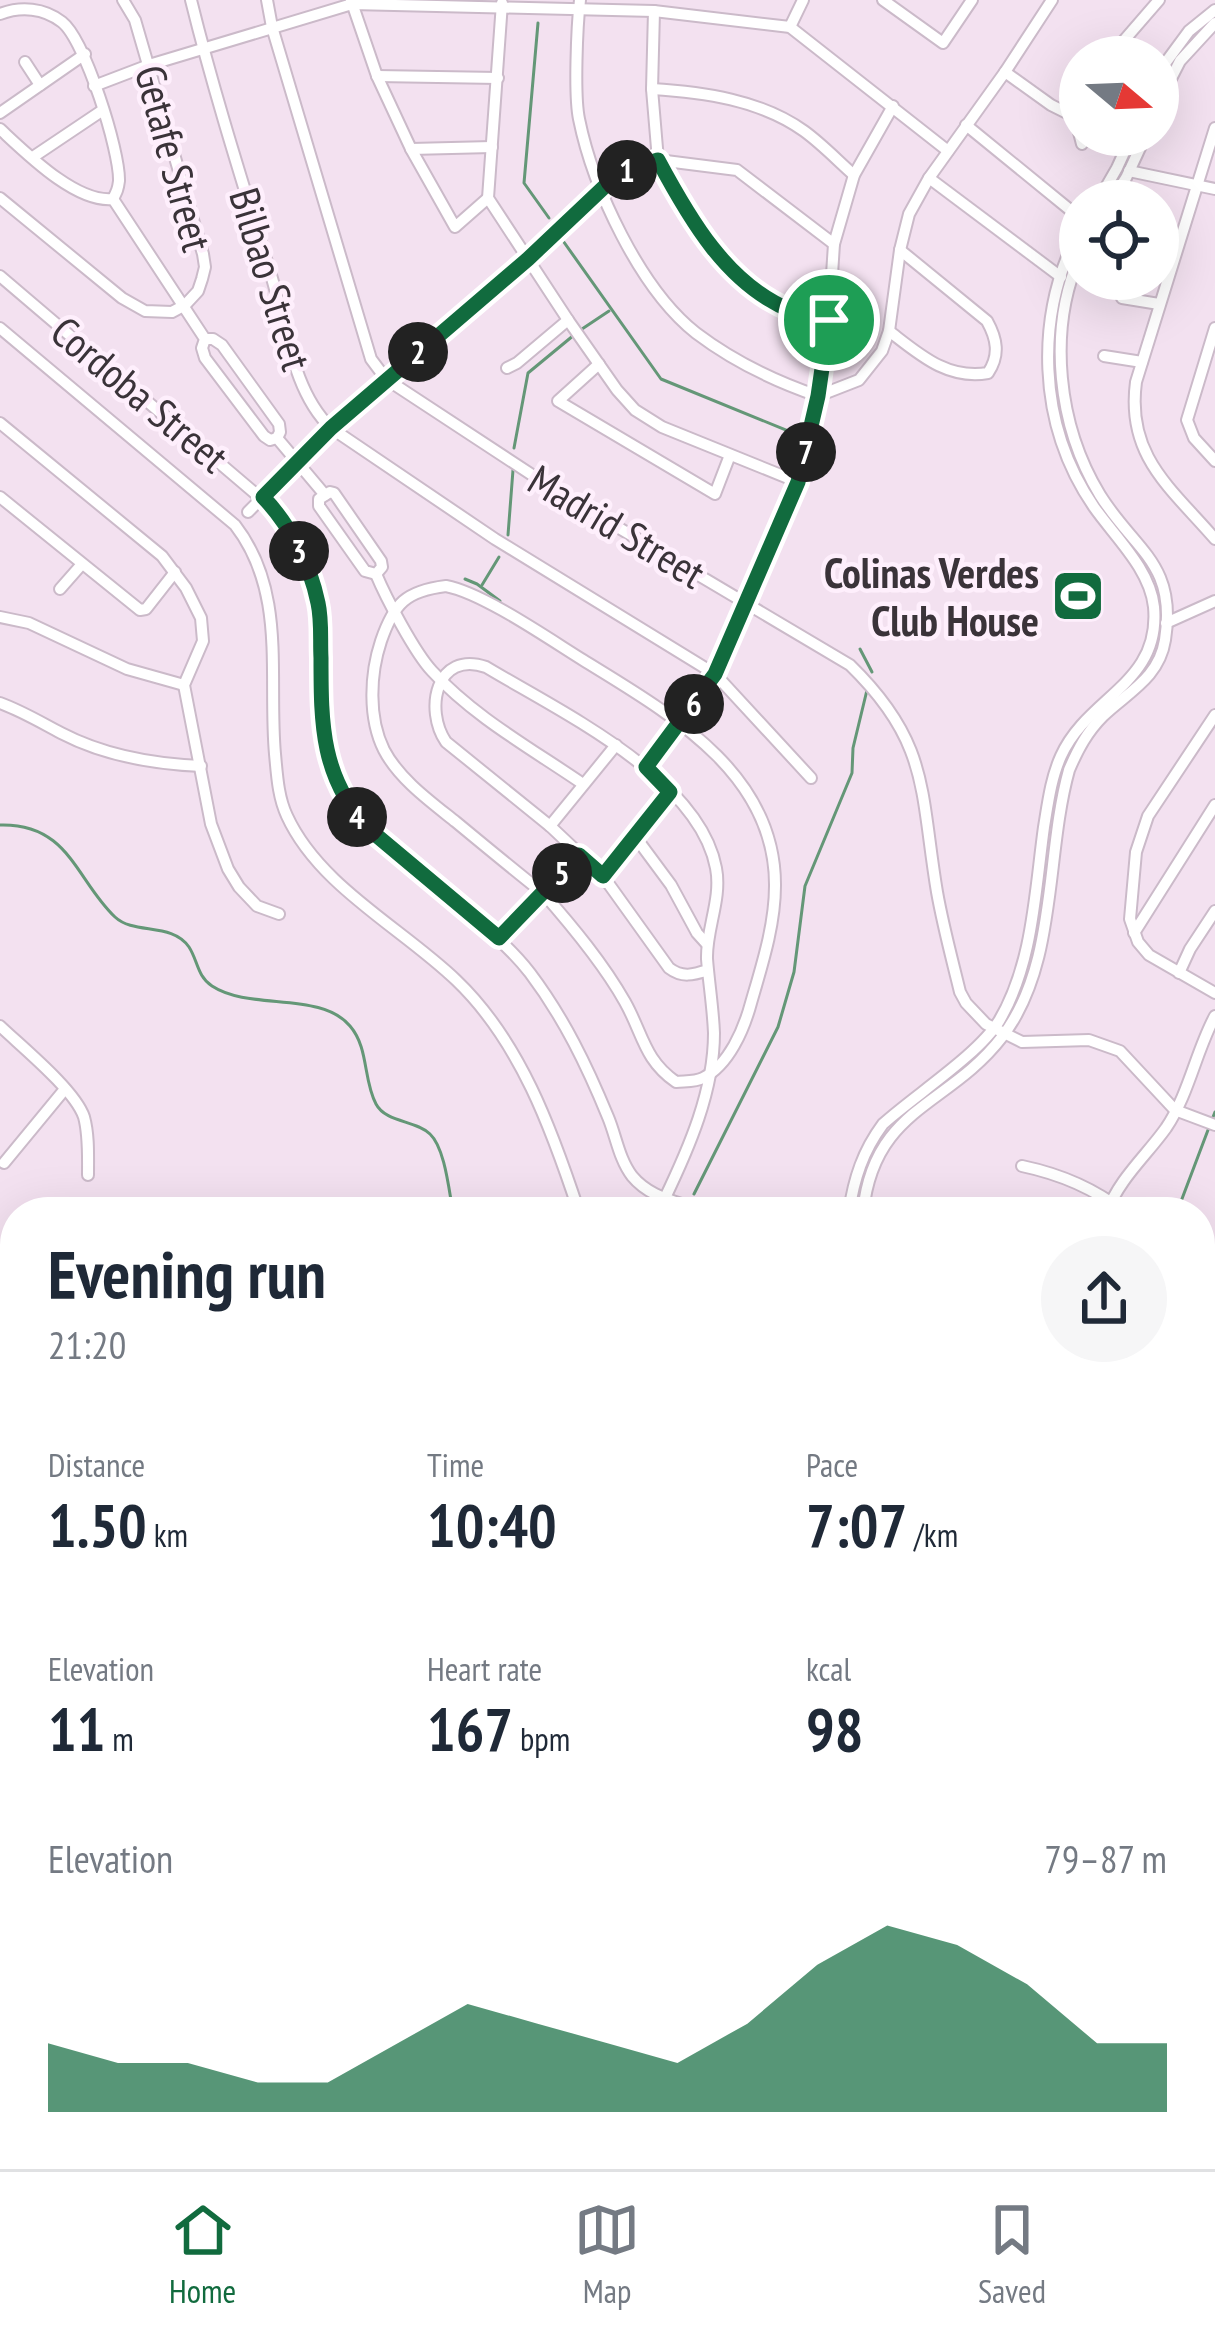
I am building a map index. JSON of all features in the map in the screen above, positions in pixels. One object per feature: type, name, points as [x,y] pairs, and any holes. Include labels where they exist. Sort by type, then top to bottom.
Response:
[{"type":"street","name":"Getafe Street","points":[[0,198],[136,307],[158,314],[172,312],[198,291],[205,266],[149,65],[135,20],[123,0]]},
{"type":"street","name":"Bilbao Street","points":[[191,0],[233,157],[316,414],[495,539],[715,674],[811,778]]},
{"type":"street","points":[[267,0],[371,359],[386,379]]},
{"type":"street","points":[[790,27],[802,0]]},
{"type":"street","points":[[884,0],[943,43],[972,0]]},
{"type":"street","points":[[580,5],[578,115],[599,191],[655,290],[693,331],[737,361],[818,396],[859,380],[882,351],[909,214],[1052,0]]},
{"type":"street","points":[[1128,36],[1159,0]]},
{"type":"street","points":[[94,86],[352,2],[580,5],[790,27],[948,151]]},
{"type":"street","points":[[352,2],[377,76],[454,227],[488,198]]},
{"type":"street","points":[[502,3],[488,198],[568,320],[635,410],[662,427],[798,482]]},
{"type":"street","points":[[0,14],[30,8],[51,15],[74,34],[103,110],[119,175],[113,199]]},
{"type":"street","points":[[1179,45],[1215,10]]},
{"type":"street","points":[[654,11],[652,89],[658,160],[687,215],[757,292],[794,312],[829,320]]},
{"type":"street","points":[[1179,65],[1215,23]]},
{"type":"street","points":[[0,113],[85,54]]},
{"type":"street","points":[[25,62],[40,86]]},
{"type":"street","points":[[1005,72],[1059,108]]},
{"type":"street","points":[[377,76],[498,78]]},
{"type":"street","points":[[652,89],[701,92],[755,107],[802,129],[854,175]]},
{"type":"street","points":[[646,767],[715,674],[798,482],[818,396],[834,244],[854,175],[892,106]]},
{"type":"street","points":[[33,157],[103,110]]},
{"type":"street","points":[[966,125],[1059,201]]},
{"type":"street","points":[[1179,239],[1215,128]]},
{"type":"street","points":[[0,130],[86,196],[113,199],[205,339],[205,358],[264,436],[277,438],[279,424],[222,345],[205,339]]},
{"type":"street","points":[[0,154],[12,140]]},
{"type":"street","points":[[411,149],[491,147]]},
{"type":"street","points":[[1125,180],[1137,156]]},
{"type":"street","points":[[248,512],[331,428],[528,259],[620,172],[658,160],[736,170],[834,244]]},
{"type":"street","points":[[1130,171],[1215,189]]},
{"type":"street","points":[[929,178],[1059,273]]},
{"type":"street","points":[[889,331],[935,366],[975,375],[988,373],[994,364],[997,351],[988,321],[900,250]]},
{"type":"street","name":"Cordoba Street","points":[[0,276],[277,512],[292,534],[318,601],[322,735],[332,773],[356,816],[499,938],[530,974],[578,1047],[632,1176],[660,1197]]},
{"type":"street","points":[[865,1197],[868,1178],[884,1144],[921,1107],[978,1064],[999,1032],[1023,964],[1048,800],[1062,754],[1093,711],[1130,681],[1142,664],[1154,629],[1150,587],[1090,502],[1064,451],[1053,414],[1048,344],[1059,297]]},
{"type":"street","points":[[852,1197],[857,1170],[883,1124],[1014,1020],[1036,972],[1069,770],[1092,728],[1148,678],[1165,644],[1167,603],[1159,572],[1101,496],[1071,422],[1060,340],[1064,300]]},
{"type":"street","points":[[1134,300],[1159,304]]},
{"type":"street","points":[[1160,300],[1133,405],[1135,426],[1154,467],[1214,533]]},
{"type":"street","points":[[507,368],[568,320]]},
{"type":"street","points":[[0,328],[235,525],[247,542],[270,609],[272,715],[286,814],[304,847],[325,870],[456,980],[490,1019],[545,1118],[574,1197]]},
{"type":"street","points":[[1215,328],[1187,420],[1194,438],[1215,460]]},
{"type":"street","points":[[1104,356],[1142,362]]},
{"type":"street","points":[[599,364],[558,401],[715,494],[730,455]]},
{"type":"street","name":"Madrid Street","points":[[386,379],[555,490],[850,665],[879,693],[917,764],[937,895],[960,992],[976,1015],[999,1032]]},
{"type":"street","points":[[0,423],[162,556],[187,588],[201,618],[202,640],[184,686],[211,824],[239,887],[257,906],[279,914]]},
{"type":"street","points":[[277,438],[325,495]]},
{"type":"street","points":[[376,574],[381,561],[334,494],[319,499],[365,571],[376,574],[431,670],[483,716],[583,784]]},
{"type":"street","points":[[0,497],[140,610],[146,609],[175,572]]},
{"type":"street","points":[[60,589],[82,564]]},
{"type":"street","points":[[459,588],[681,722],[748,792],[768,835],[774,906],[747,1017],[736,1043],[710,1074],[698,1081],[676,1082],[654,1064],[626,1004],[543,893],[424,796],[386,754],[376,730],[374,670],[394,608],[418,592],[459,588]]},
{"type":"street","points":[[1166,623],[1215,601]]},
{"type":"street","points":[[0,617],[29,623],[128,669],[184,686]]},
{"type":"street","points":[[665,1197],[690,1142],[710,1074],[714,1036],[706,943],[716,904],[717,873],[710,844],[670,792],[616,745],[480,664],[449,669],[436,707],[442,737],[603,876],[669,968],[690,975],[708,970]]},
{"type":"street","points":[[0,703],[123,756],[201,766]]},
{"type":"street","points":[[1215,715],[1141,832],[1130,906],[1134,933],[1149,955],[1215,993]]},
{"type":"street","points":[[550,826],[616,745]]},
{"type":"street","points":[[603,876],[670,792]]},
{"type":"street","points":[[1134,933],[1215,806]]},
{"type":"street","points":[[634,836],[706,943]]},
{"type":"street","points":[[499,938],[579,855]]},
{"type":"street","points":[[1179,973],[1215,910]]},
{"type":"street","points":[[1115,1197],[1175,1110],[1215,1016]]},
{"type":"street","points":[[0,1026],[82,1111],[88,1174]]},
{"type":"street","points":[[999,1032],[1022,1042],[1089,1040],[1120,1051],[1175,1110],[1211,1124]]},
{"type":"street","points":[[4,1163],[65,1089]]},
{"type":"street","points":[[1022,1166],[1062,1177],[1093,1197]]},
{"type":"waterway","points":[[538,23],[524,183],[549,218]]},
{"type":"waterway","points":[[561,238],[661,379],[803,437]]},
{"type":"waterway","points":[[582,329],[609,311]]},
{"type":"waterway","points":[[514,448],[528,373],[574,335]]},
{"type":"waterway","points":[[508,535],[513,470]]},
{"type":"waterway","points":[[482,585],[499,557]]},
{"type":"waterway","points":[[465,579],[500,601]]},
{"type":"waterway","points":[[860,649],[872,672]]},
{"type":"waterway","points":[[694,1194],[778,1027],[794,972],[805,886],[852,773],[867,690]]},
{"type":"waterway","points":[[0,825],[42,833],[56,843],[115,917],[182,939],[212,986],[246,998],[322,1008],[337,1015],[360,1044],[376,1104],[387,1115],[424,1129],[435,1141],[450,1197]]},
{"type":"waterway","points":[[1213,1117],[1215,1112]]},
{"type":"waterway","points":[[1183,1197],[1208,1130]]},
{"type":"place","name":"Colinas Verdes Club House","points":[[1078,596]]},
{"type":"route","points":[[658,160],[687,215],[757,292],[794,312],[829,320],[798,482],[715,674],[646,767],[670,792],[603,876],[579,855],[499,938],[370,830],[356,816],[332,773],[322,735],[318,601],[292,534],[263,497],[331,428],[528,259],[620,172],[658,160]]}]
